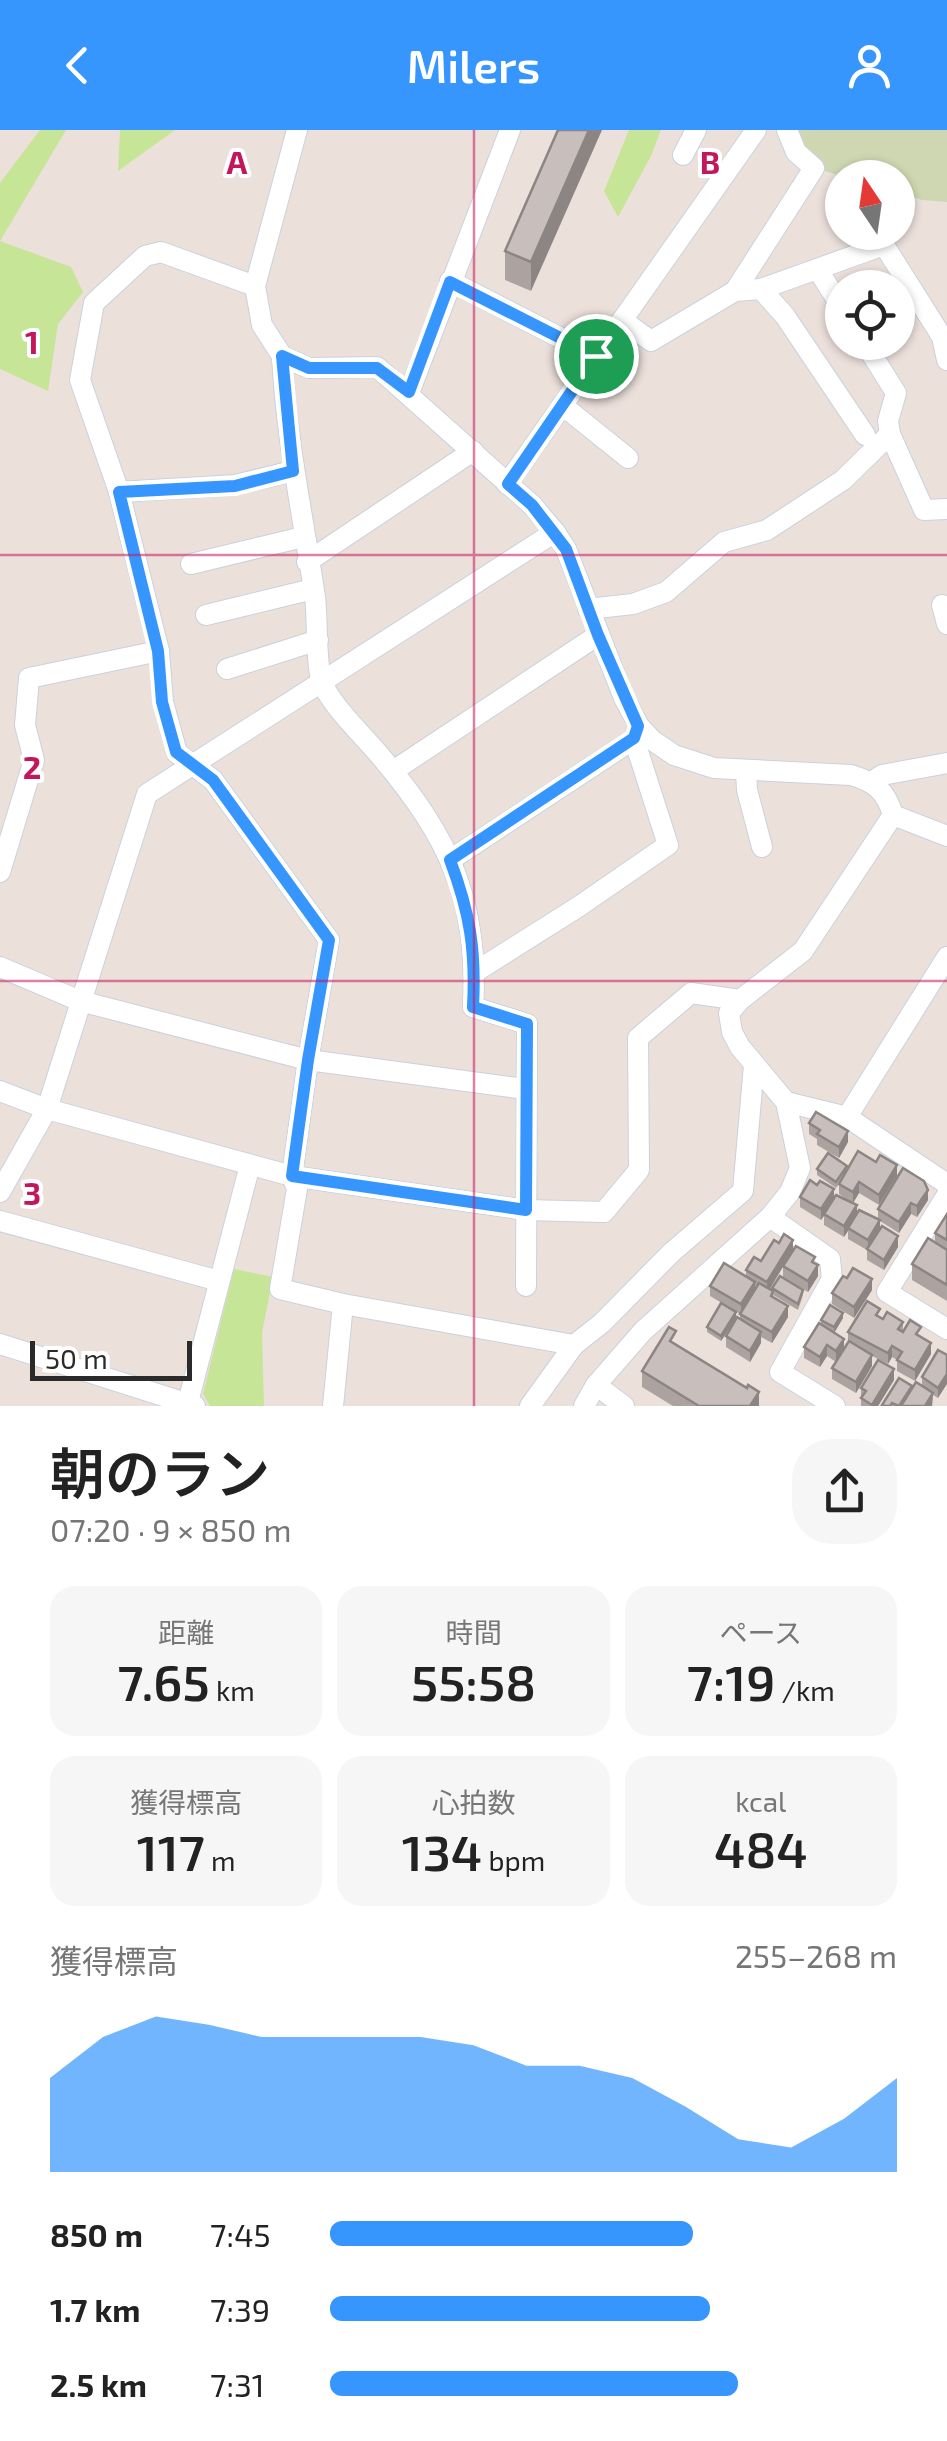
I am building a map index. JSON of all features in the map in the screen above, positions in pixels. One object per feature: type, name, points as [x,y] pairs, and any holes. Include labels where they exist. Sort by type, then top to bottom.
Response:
[{"type":"street","points":[[296,130],[255,286],[262,325],[282,356],[322,685],[424,811],[450,860],[468,908],[475,972],[473,1007],[527,1024],[526,1286]]},
{"type":"street","points":[[409,392],[510,130]]},
{"type":"street","points":[[683,154],[696,130]]},
{"type":"street","points":[[508,484],[756,130]]},
{"type":"street","points":[[622,320],[651,342],[734,291],[814,168],[796,152],[787,130]]},
{"type":"street","points":[[734,291],[761,290],[884,245],[942,337],[947,360]]},
{"type":"street","points":[[255,286],[161,252],[145,256],[94,303],[80,380],[119,492],[158,651],[162,702],[176,752],[213,780],[329,940],[308,1060],[292,1176],[297,1190],[280,1289],[343,1304],[574,1344]]},
{"type":"street","points":[[818,270],[825,281]]},
{"type":"street","points":[[450,282],[596,356]]},
{"type":"street","points":[[761,290],[785,316],[865,435]]},
{"type":"street","points":[[282,356],[309,368],[377,368],[409,392],[556,532],[636,732],[668,845],[475,972]]},
{"type":"street","points":[[876,360],[896,392],[888,421],[890,434],[924,510],[947,509]]},
{"type":"street","points":[[562,405],[628,458]]},
{"type":"street","points":[[588,609],[633,604],[666,592],[724,542],[767,530],[842,480],[890,434]]},
{"type":"street","points":[[307,562],[473,451]]},
{"type":"street","points":[[119,492],[235,486],[293,471]]},
{"type":"street","points":[[0,1192],[47,1109],[147,794],[556,532]]},
{"type":"street","points":[[191,564],[304,537]]},
{"type":"street","points":[[206,615],[313,589]]},
{"type":"street","points":[[393,771],[598,635]]},
{"type":"street","points":[[228,669],[318,640]]},
{"type":"street","points":[[0,872],[34,760],[25,724],[29,678],[158,651]]},
{"type":"street","points":[[584,1406],[596,1385],[644,1331],[770,1216],[790,1192],[800,1168],[786,1102],[732,1032],[729,1013],[803,951],[893,815],[888,798],[873,781],[852,775],[714,768],[674,755],[636,732]]},
{"type":"street","points":[[450,860],[636,732]]},
{"type":"street","points":[[873,781],[882,775],[947,763]]},
{"type":"street","points":[[746,770],[747,790],[762,847]]},
{"type":"street","points":[[893,815],[947,836]]},
{"type":"street","points":[[847,1117],[947,957]]},
{"type":"street","points":[[0,968],[80,1001],[308,1060],[525,1088]]},
{"type":"street","points":[[0,1091],[47,1109],[292,1176],[526,1210],[604,1212],[638,1170],[638,1038],[691,993],[740,1000]]},
{"type":"street","points":[[530,1406],[574,1344],[743,1191],[754,1065]]},
{"type":"street","points":[[786,1102],[847,1117],[947,1184]]},
{"type":"street","points":[[0,1344],[190,1405],[250,1165]]},
{"type":"street","points":[[947,1195],[887,1292],[947,1329]]},
{"type":"street","points":[[770,1216],[830,1259],[832,1280],[780,1372],[835,1406]]},
{"type":"street","points":[[0,1221],[219,1281]]},
{"type":"street","points":[[333,1406],[343,1304]]},
{"type":"street","points":[[596,1385],[624,1406]]},
{"type":"green space","points":[[40,130],[66,130],[0,241],[0,183]]},
{"type":"green space","points":[[120,130],[175,130],[118,171]]},
{"type":"green space","points":[[629,130],[661,130],[618,217],[604,191]]},
{"type":"green space","points":[[795,130],[947,130],[947,202],[915,198],[915,160],[825,160],[825,170],[804,154]]},
{"type":"green space","points":[[0,241],[71,267],[83,292],[58,324],[48,391],[0,369]]},
{"type":"green space","points":[[234,1269],[273,1277],[262,1333],[264,1406],[210,1406],[203,1394]]},
{"type":"building","points":[[558,130],[589,130],[531,262],[505,251]]},
{"type":"building","points":[[816,1112],[848,1131],[839,1147],[817,1134],[820,1130],[809,1123]]},
{"type":"building","points":[[858,1151],[876,1162],[880,1155],[897,1165],[879,1195],[859,1182],[853,1192],[839,1184]]},
{"type":"building","points":[[828,1153],[847,1166],[836,1182],[817,1169]]},
{"type":"building","points":[[903,1168],[924,1181],[928,1190],[917,1206],[911,1203],[899,1222],[878,1209]]},
{"type":"building","points":[[810,1180],[834,1189],[821,1209],[800,1197]]},
{"type":"building","points":[[836,1195],[857,1205],[844,1226],[824,1214]]},
{"type":"building","points":[[859,1210],[880,1220],[868,1240],[848,1228]]},
{"type":"building","points":[[947,1214],[947,1240],[935,1233]]},
{"type":"building","points":[[882,1226],[898,1236],[884,1260],[867,1249]]},
{"type":"building","points":[[784,1234],[793,1240],[767,1282],[746,1270],[754,1257],[761,1261],[774,1240],[779,1243]]},
{"type":"building","points":[[928,1238],[947,1250],[947,1285],[912,1264]]},
{"type":"building","points":[[796,1246],[815,1257],[812,1262],[818,1265],[808,1281],[783,1266]]},
{"type":"building","points":[[724,1263],[755,1282],[741,1304],[710,1286]]},
{"type":"building","points":[[853,1268],[872,1279],[854,1307],[832,1293]]},
{"type":"building","points":[[780,1276],[803,1290],[798,1304],[772,1288]]},
{"type":"building","points":[[759,1283],[788,1306],[772,1332],[740,1314]]},
{"type":"building","points":[[867,1301],[880,1309],[876,1315],[883,1319],[887,1312],[903,1322],[898,1329],[903,1332],[910,1320],[921,1327],[916,1334],[931,1343],[915,1370],[897,1360],[902,1352],[892,1346],[888,1353],[848,1332]]},
{"type":"building","points":[[721,1303],[736,1312],[721,1336],[707,1327]]},
{"type":"building","points":[[830,1305],[843,1313],[834,1327],[821,1320]]},
{"type":"building","points":[[737,1317],[761,1332],[750,1351],[726,1336]]},
{"type":"building","points":[[819,1323],[844,1339],[836,1351],[827,1345],[820,1357],[804,1347]]},
{"type":"building","points":[[669,1327],[676,1331],[670,1341],[759,1392],[750,1406],[699,1406],[642,1371]]},
{"type":"building","points":[[849,1341],[872,1355],[856,1382],[832,1368]]},
{"type":"building","points":[[938,1350],[947,1355],[947,1374],[938,1388],[922,1377]]},
{"type":"building","points":[[878,1360],[894,1369],[872,1405],[861,1398],[866,1391],[861,1388]]},
{"type":"building","points":[[899,1378],[912,1386],[899,1406],[882,1405]]},
{"type":"building","points":[[916,1382],[933,1393],[925,1406],[901,1406]]},
{"type":"route","points":[[450,282],[596,356],[508,484],[532,505],[566,549],[638,726],[634,738],[450,860],[468,908],[475,972],[473,1007],[527,1024],[526,1210],[292,1176],[329,940],[213,780],[176,752],[162,702],[158,651],[119,492],[235,486],[293,471],[282,356],[309,368],[377,368],[409,392],[450,282]]}]
